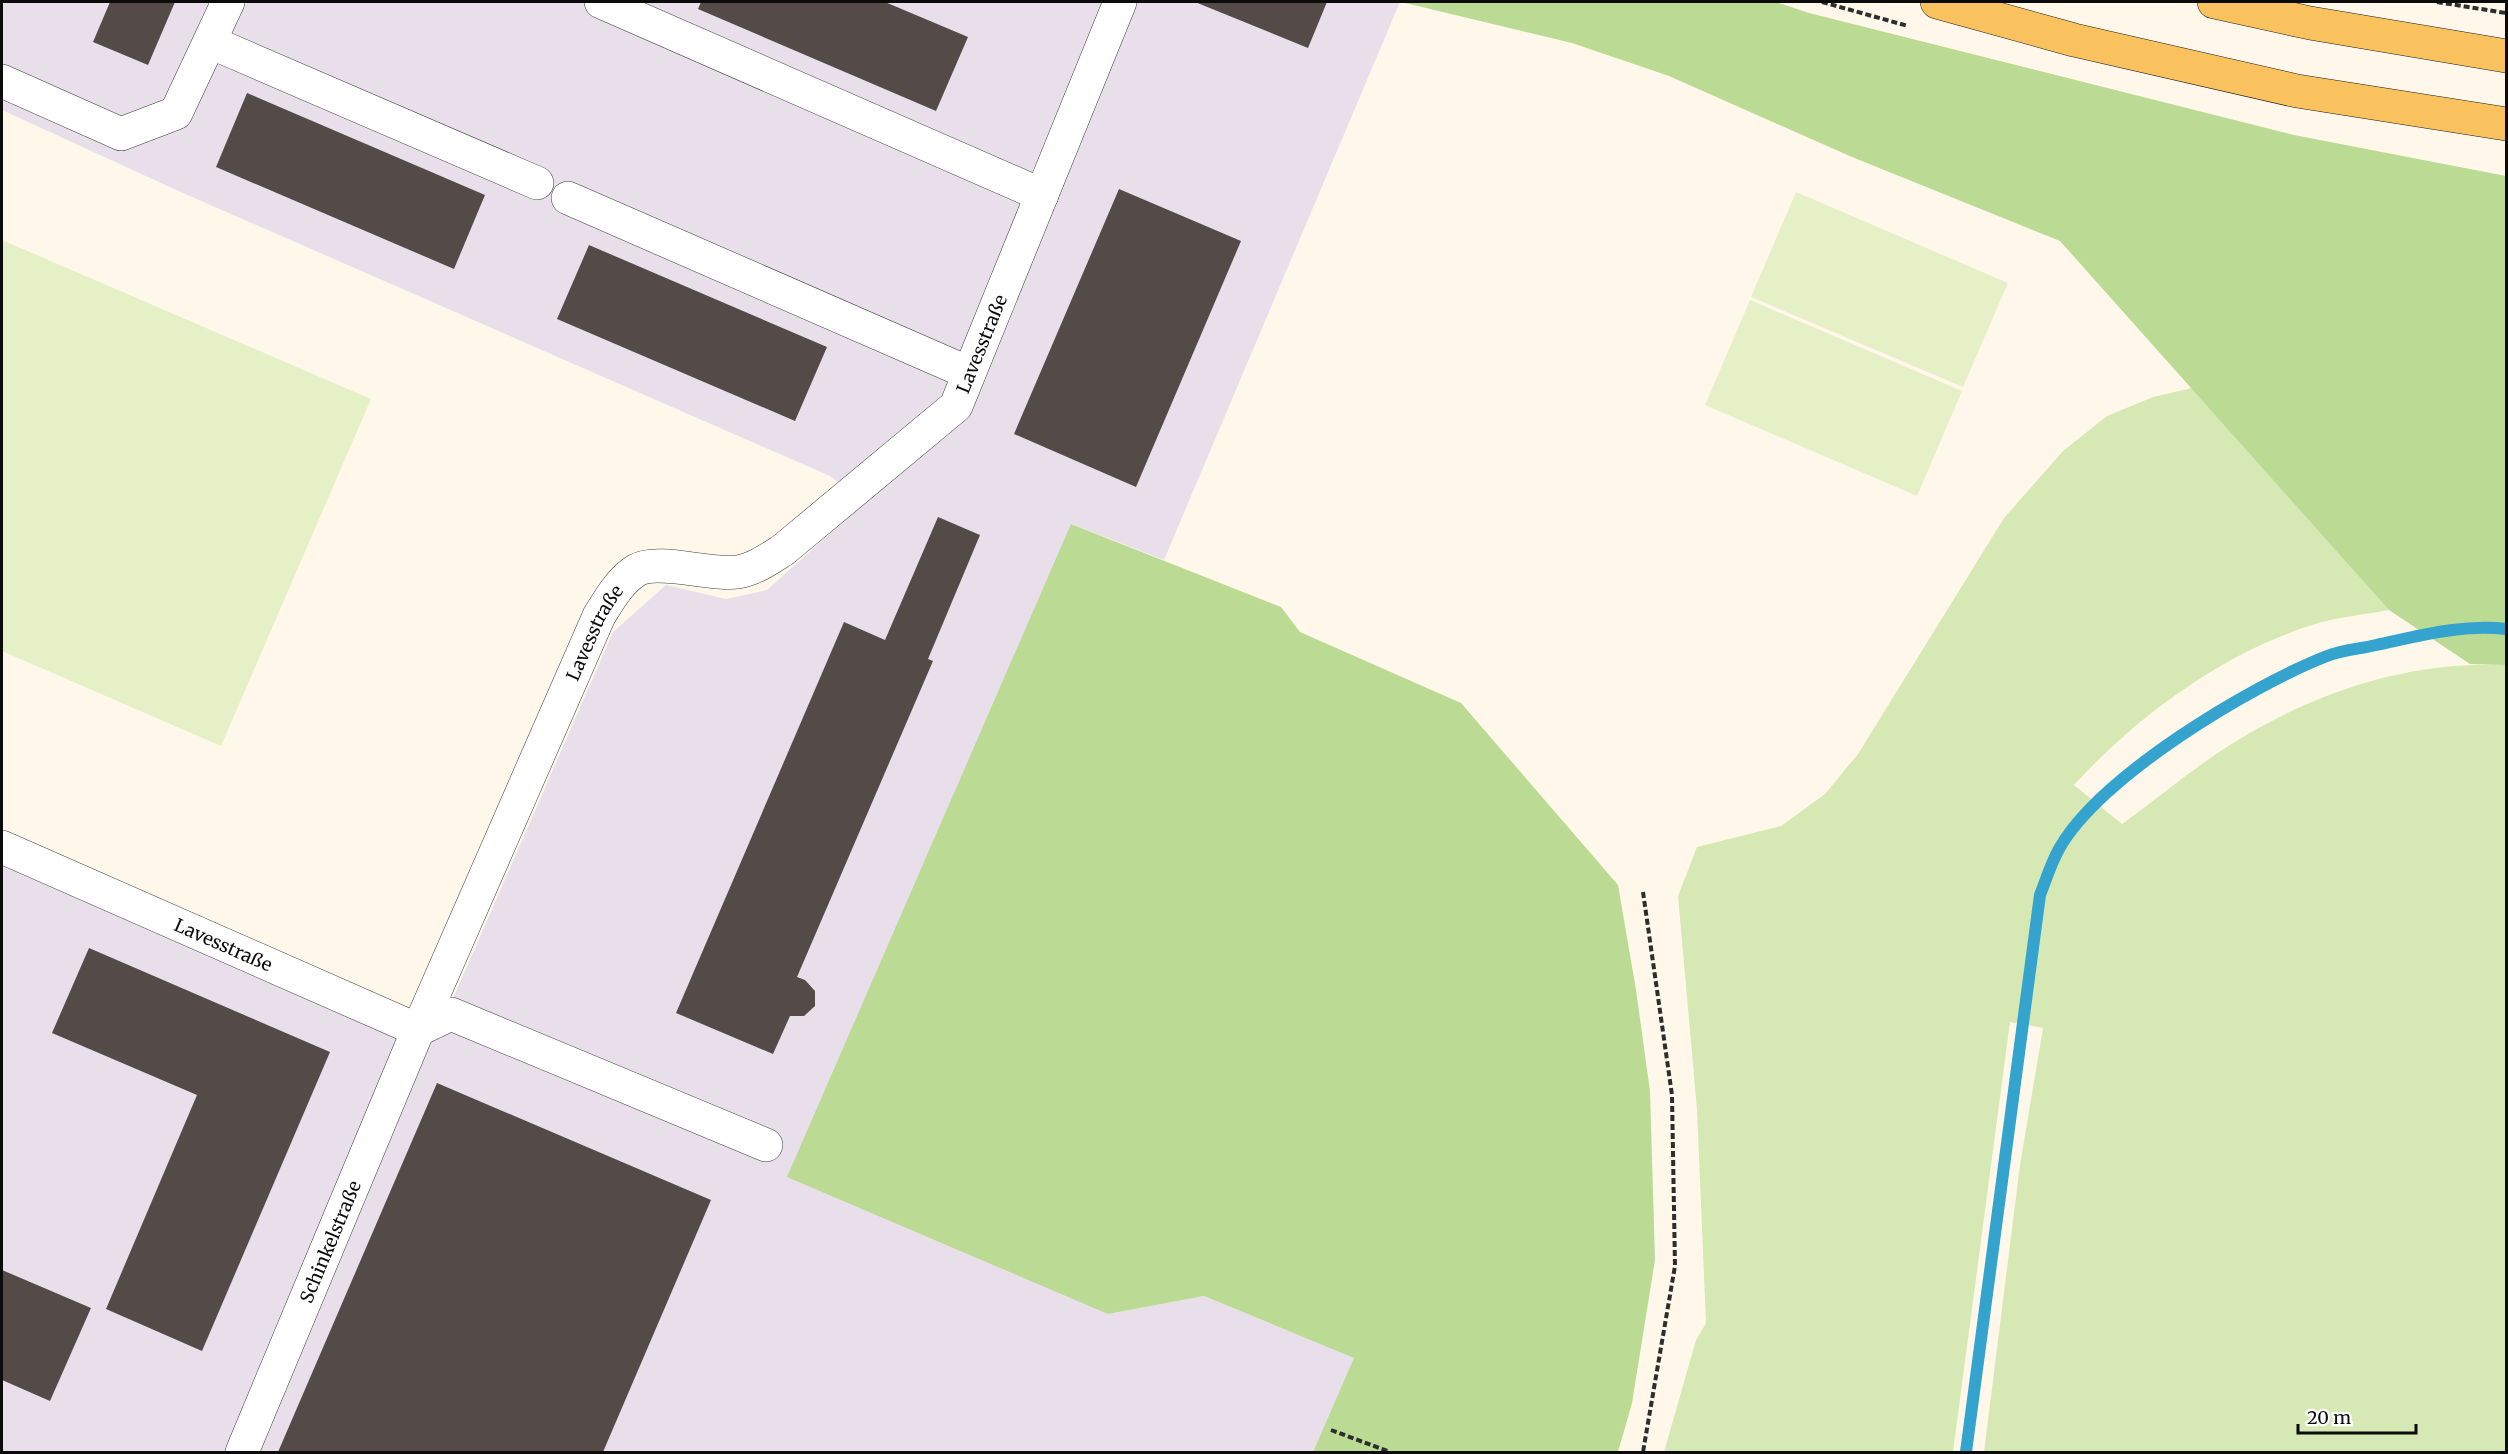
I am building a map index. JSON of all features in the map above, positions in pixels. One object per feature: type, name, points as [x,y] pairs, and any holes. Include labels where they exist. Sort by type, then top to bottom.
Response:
[{"type":"main road","points":[[1937,2],[2074,40],[2297,91],[2506,124]]},
{"type":"main road","points":[[2214,2],[2310,23],[2506,56]]},
{"type":"street","points":[[2,81],[121,134],[176,113],[228,2]]},
{"type":"street","points":[[601,2],[1042,195]]},
{"type":"street","name":"Lavesstraße","points":[[2,847],[418,1030],[599,616],[617,588],[638,569],[666,566],[716,572],[738,572],[758,566],[783,550],[956,406],[1120,2]]},
{"type":"street","points":[[210,42],[537,183]]},
{"type":"street","points":[[568,198],[969,373]]},
{"type":"street","points":[[418,1030],[451,1014],[766,1145]]},
{"type":"street","name":"Schinkelstraße","points":[[242,1452],[418,1030]]},
{"type":"path","points":[[2437,2],[2506,13]]},
{"type":"path","points":[[1642,892],[1672,1095],[1675,1266],[1643,1452]]},
{"type":"path","points":[[1331,1430],[1390,1452]]},
{"type":"shaded area","points":[[2,2],[1400,2],[1164,560],[1072,524],[1108,1314],[1204,1296],[1355,1358],[1313,1452],[2,1452],[2,865],[441,1039],[446,1028],[441,1026],[613,632],[666,585],[726,599],[767,590],[864,503],[830,476],[174,189],[2,110]]},
{"type":"green space","points":[[1401,2],[1776,2],[1809,13],[2294,135],[2506,176],[2506,665],[2470,664],[2389,610],[2060,241],[1852,157],[1669,76],[1572,43]]},
{"type":"green space","points":[[1796,192],[2008,283],[1963,387],[1751,297]]},
{"type":"green space","points":[[2,240],[371,399],[221,746],[2,651]]},
{"type":"green space","points":[[1750,300],[1962,391],[1917,496],[1705,405]]},
{"type":"green space","points":[[2192,388],[2389,610],[2321,622],[2246,652],[2214,670],[2154,711],[2099,759],[2074,785],[2122,824],[2230,745],[2262,726],[2328,695],[2362,684],[2432,668],[2506,665],[2506,1452],[1984,1452],[2020,1165],[2043,1028],[2010,1022],[1953,1452],[1664,1452],[1696,1340],[1706,1323],[1697,1110],[1678,896],[1697,847],[1781,826],[1825,794],[1858,754],[2004,518],[2063,451],[2107,416],[2153,397]]},
{"type":"green space","points":[[1071,524],[1281,607],[1300,632],[1461,703],[1618,885],[1650,1091],[1655,1260],[1632,1403],[1618,1452],[1313,1452],[1354,1358],[1204,1296],[1108,1314],[787,1177]]},
{"type":"building","points":[[110,2],[175,2],[148,65],[93,42]]},
{"type":"building","points":[[701,2],[885,2],[968,37],[936,111],[698,9]]},
{"type":"building","points":[[1195,2],[1327,2],[1308,48]]},
{"type":"building","points":[[247,93],[485,195],[454,269],[216,167]]},
{"type":"building","points":[[1119,189],[1241,241],[1136,487],[1014,434]]},
{"type":"building","points":[[589,245],[827,347],[795,421],[557,319]]},
{"type":"building","points":[[938,517],[980,535],[928,659],[933,661],[797,977],[805,980],[815,991],[815,1006],[804,1016],[790,1016],[773,1054],[676,1013],[844,622],[885,640]]},
{"type":"building","points":[[89,948],[330,1052],[202,1351],[106,1309],[197,1095],[52,1033]]},
{"type":"building","points":[[437,1083],[711,1200],[603,1452],[278,1452]]},
{"type":"building","points":[[2,1270],[91,1308],[50,1401],[2,1380]]},
{"type":"waterway","points":[[1966,1452],[2040,895],[2059,849],[2079,821],[2141,764],[2219,711],[2295,670],[2339,652],[2424,635],[2457,629],[2506,629]]}]
